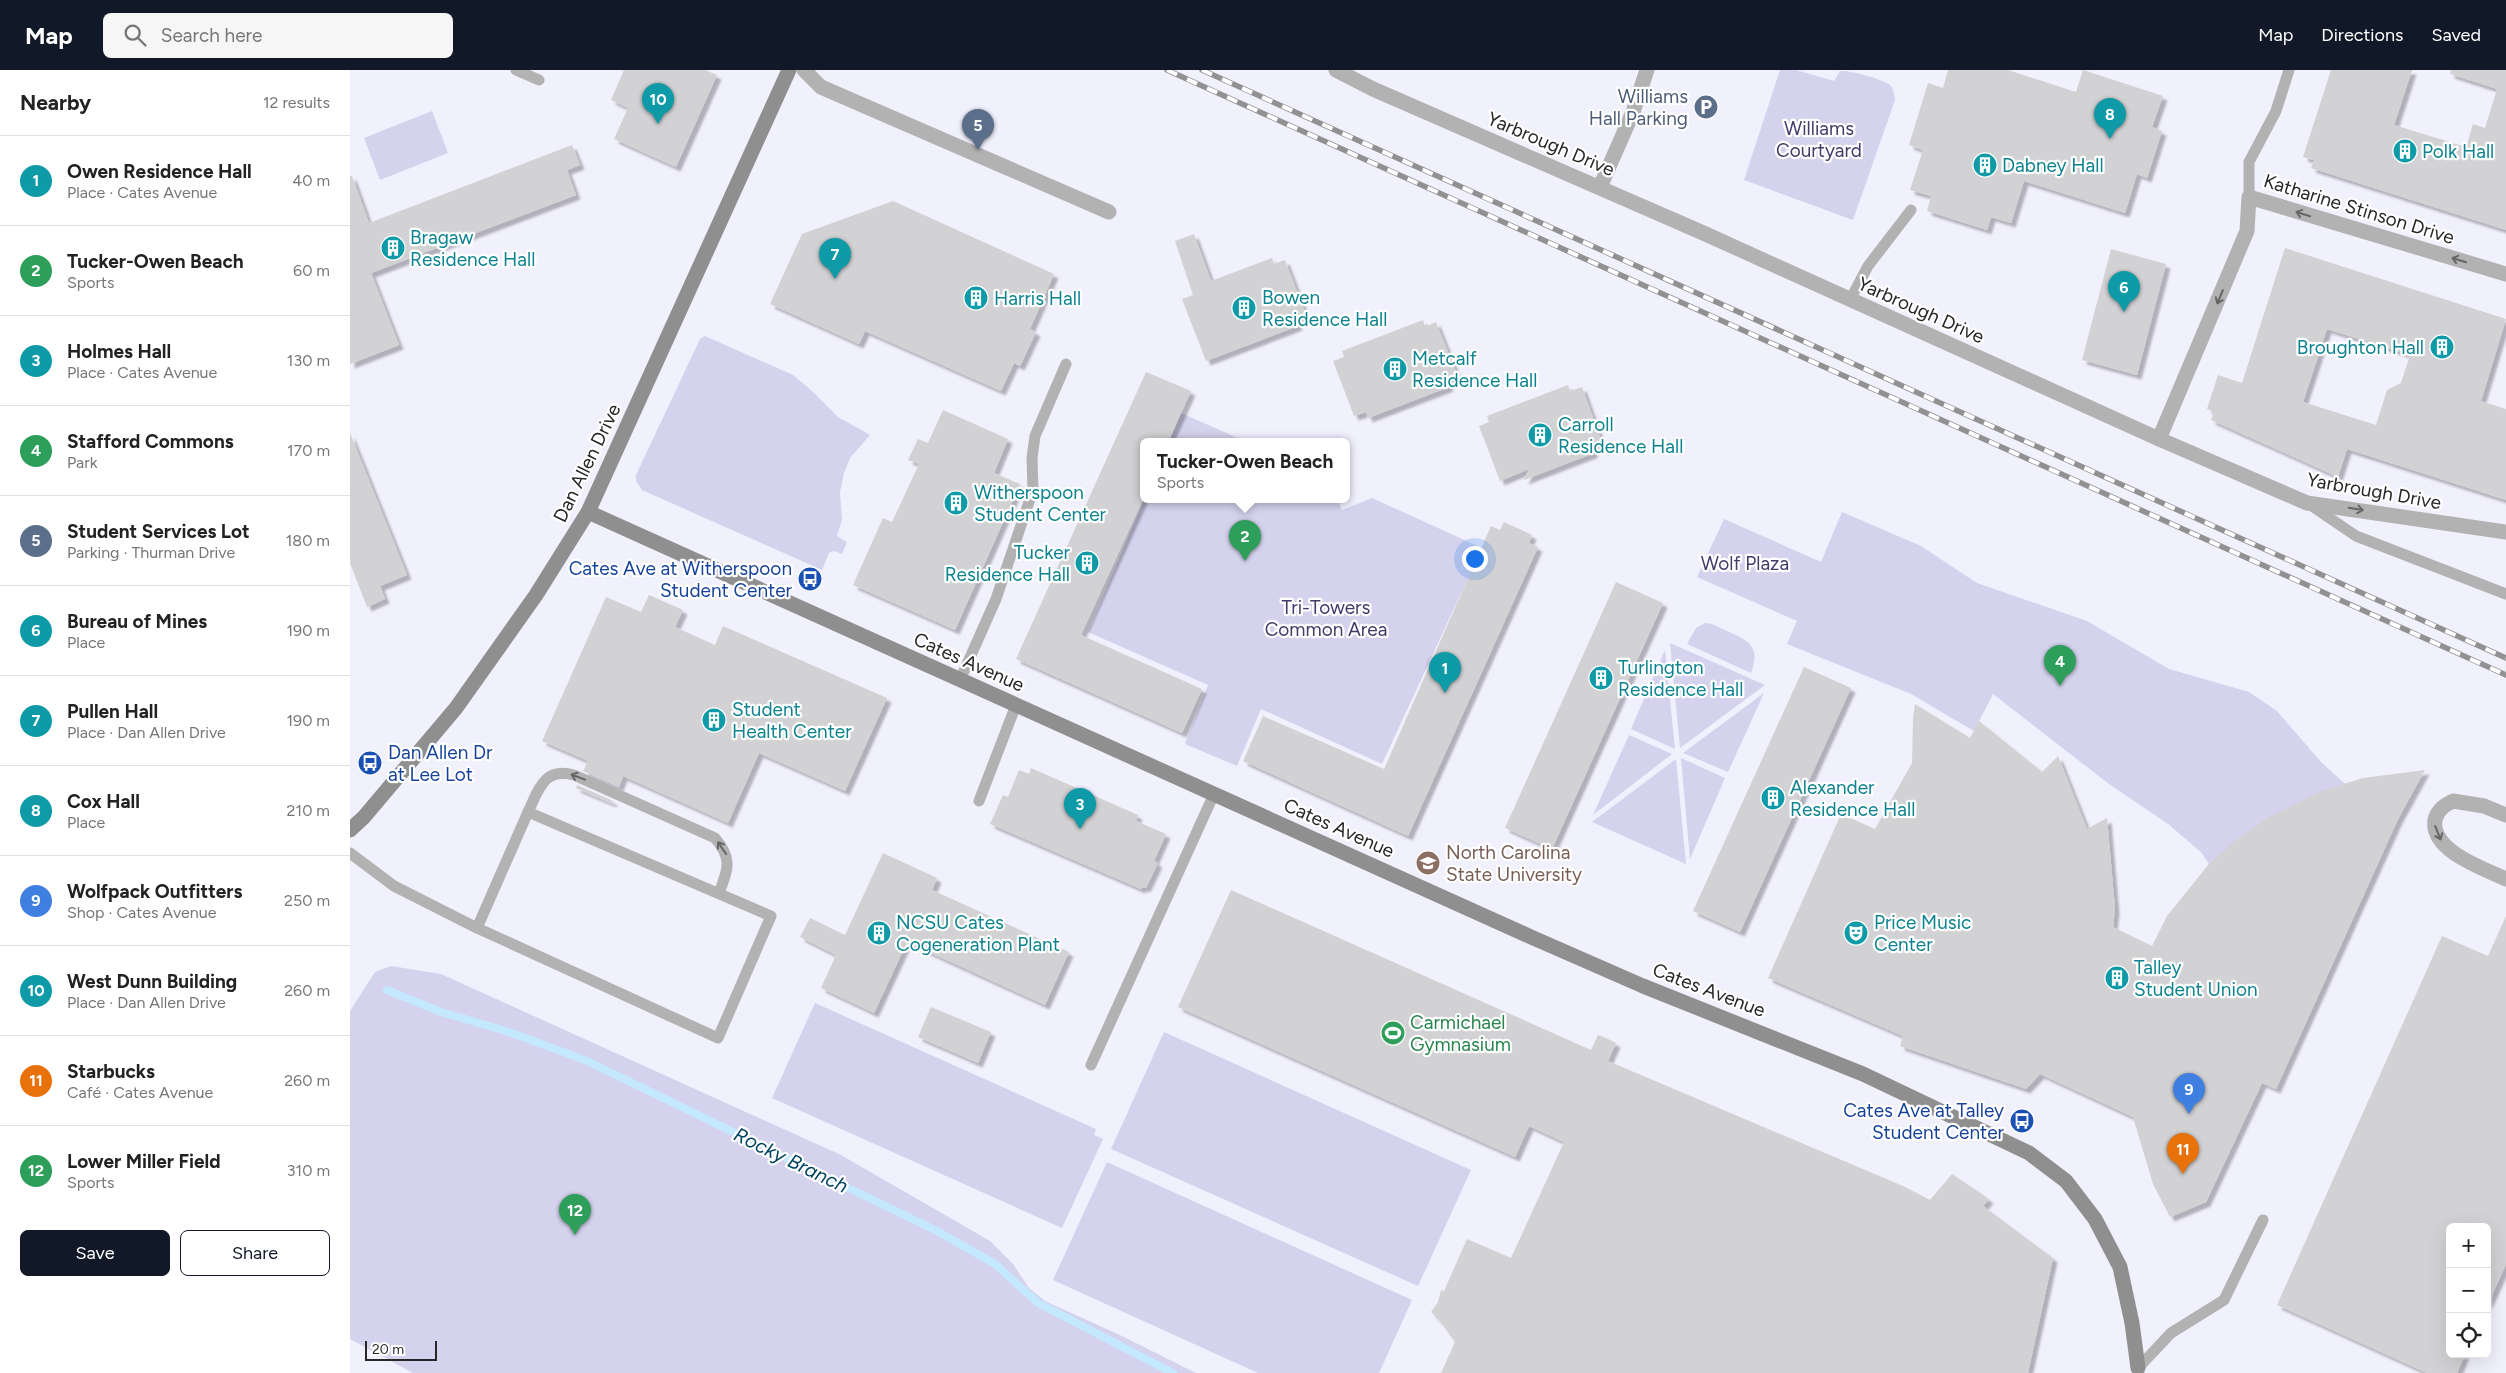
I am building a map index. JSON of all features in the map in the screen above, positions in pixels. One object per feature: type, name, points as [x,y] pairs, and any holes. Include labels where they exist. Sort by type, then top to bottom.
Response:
[{"type":"street","name":"Dan Allen Drive","points":[[350,830],[364,817],[456,708],[536,595],[588,512],[789,70]]},
{"type":"street","points":[[804,70],[821,87],[1109,212]]},
{"type":"street","name":"Yarbrough Drive","points":[[1336,70],[2159,439],[2307,503],[2506,532]]},
{"type":"street","points":[[1600,187],[1633,112],[1647,70]]},
{"type":"street","name":"Katharine Stinson Drive","points":[[2159,439],[2247,231],[2249,197],[2506,274]]},
{"type":"street","name":"Cates Avenue","points":[[588,512],[1643,986],[1863,1074],[2029,1154],[2066,1181],[2095,1219],[2116,1259],[2120,1267],[2140,1371]]},
{"type":"street","points":[[2506,815],[2484,806],[2453,801],[2440,810],[2435,822],[2438,837],[2451,851],[2506,879]]},
{"type":"lane","points":[[516,70],[539,80]]},
{"type":"lane","points":[[2249,197],[2249,162],[2276,111],[2288,70]]},
{"type":"lane","points":[[1850,300],[1868,266],[1911,210]]},
{"type":"lane","points":[[960,680],[996,599],[1033,490],[1032,458],[1035,436],[1066,364]]},
{"type":"lane","points":[[2307,503],[2356,536],[2506,594]]},
{"type":"lane","points":[[979,800],[1016,705]]},
{"type":"lane","points":[[477,928],[541,786],[550,776],[561,772],[574,775],[714,838],[724,848],[728,858],[728,866],[719,894]]},
{"type":"lane","points":[[1091,1065],[1214,794]]},
{"type":"lane","points":[[350,853],[394,886],[477,928],[718,1038],[771,916],[528,812]]},
{"type":"lane","points":[[2140,1371],[2170,1333],[2224,1300],[2262,1220]]},
{"type":"shaded area","name":"North Carolina State University","points":[[350,70],[2506,70],[2506,1373],[350,1373]]},
{"type":"green space","name":"Williams Courtyard","points":[[1780,70],[1796,70],[1834,81],[1840,71],[1851,72],[1880,80],[1890,85],[1894,92],[1895,100],[1853,220],[1744,180]]},
{"type":"green space","points":[[432,111],[448,153],[380,180],[364,138]]},
{"type":"green space","points":[[705,336],[793,375],[838,417],[870,435],[850,458],[844,473],[840,492],[842,520],[837,536],[847,542],[842,554],[834,551],[829,553],[822,570],[642,490],[636,481],[636,475],[700,339]]},
{"type":"green space","points":[[1181,413],[1238,438],[1171,438]]},
{"type":"green space","name":"Tri-Towers Common Area","points":[[1372,498],[1482,548],[1382,764],[1261,709],[1237,766],[1185,744],[1208,685],[1088,632],[1143,503],[1339,503],[1342,510]]},
{"type":"green space","name":"Wolf Plaza","points":[[1842,512],[1921,546],[1977,583],[2087,621],[2169,669],[2249,692],[2277,711],[2321,762],[2345,784],[2306,799],[2273,817],[2209,864],[2201,852],[2168,824],[2109,784],[1993,694],[1974,731],[1911,694],[1787,644],[1797,621],[1697,577],[1724,519],[1821,562]]},
{"type":"green space","points":[[1705,623],[1714,625],[1741,638],[1751,646],[1755,656],[1751,673],[1687,644],[1696,628]]},
{"type":"green space","points":[[1670,643],[1765,685],[1680,748]]},
{"type":"green space","points":[[1665,650],[1675,749],[1631,729]]},
{"type":"green space","points":[[1764,693],[1728,772],[1683,753]]},
{"type":"green space","points":[[1629,735],[1672,754],[1593,815]]},
{"type":"green space","points":[[1681,758],[1725,778],[1690,859]]},
{"type":"green space","points":[[1676,759],[1686,864],[1592,822]]},
{"type":"green space","points":[[391,966],[441,974],[841,1155],[990,1241],[1013,1264],[1029,1288],[1045,1301],[1122,1336],[1196,1373],[413,1373],[350,1339],[350,1011],[375,972]]},
{"type":"green space","points":[[815,1003],[1096,1129],[1094,1135],[1103,1139],[1062,1228],[772,1098]]},
{"type":"green space","points":[[1164,1032],[1471,1170],[1418,1286],[1111,1149]]},
{"type":"green space","points":[[1107,1162],[1412,1300],[1379,1373],[1258,1373],[1053,1280]]},
{"type":"building","points":[[624,70],[705,70],[717,75],[676,167],[614,139],[628,108],[611,100]]},
{"type":"building","name":"Dabney Hall","points":[[1948,70],[2008,70],[2076,92],[2083,70],[2163,96],[2152,127],[2162,131],[2147,178],[2137,174],[2125,213],[2024,181],[2011,223],[1991,217],[1987,230],[1927,211],[1931,196],[1910,190],[1923,150],[1909,145],[1928,83],[1943,88]]},
{"type":"building","name":"Polk Hall","points":[[2331,70],[2412,70],[2394,125],[2466,147],[2473,124],[2485,128],[2497,89],[2450,74],[2451,70],[2506,70],[2506,230],[2311,168],[2314,160],[2303,157]]},
{"type":"building","name":"Bragaw Residence Hall","points":[[572,145],[580,165],[567,170],[576,195],[371,273],[399,345],[350,364],[350,176],[352,176],[369,223]]},
{"type":"building","points":[[893,201],[1054,274],[1030,329],[1036,332],[1020,366],[1014,363],[1001,391],[865,331],[859,344],[770,304],[802,234]]},
{"type":"building","name":"Bowen Residence Hall","points":[[1194,234],[1211,281],[1272,258],[1274,264],[1285,260],[1306,315],[1296,319],[1298,326],[1206,361],[1182,299],[1193,295],[1175,241]]},
{"type":"building","name":"Broughton Hall","points":[[2285,248],[2506,319],[2481,401],[2506,409],[2506,500],[2347,449],[2338,477],[2211,420],[2214,412],[2207,409],[2218,375],[2242,383]],"holes":[[[2327,329],[2410,355],[2401,383],[2387,390],[2376,425],[2303,402]]]},
{"type":"building","points":[[2111,249],[2166,264],[2137,375],[2082,360]]},
{"type":"building","name":"Metcalf Residence Hall","points":[[1423,320],[1425,327],[1436,322],[1458,377],[1447,381],[1449,387],[1368,418],[1366,412],[1354,416],[1333,361],[1344,357],[1342,351]]},
{"type":"building","name":"Tucker Residence Hall","points":[[1146,372],[1191,391],[1170,438],[1140,438],[1141,503],[1081,635],[1202,689],[1182,733],[1016,659]]},
{"type":"building","name":"Carroll Residence Hall","points":[[1568,385],[1570,391],[1582,387],[1602,443],[1591,447],[1594,453],[1524,480],[1529,469],[1500,481],[1479,426],[1489,422],[1487,416]]},
{"type":"building","name":"Witherspoon Student Center","points":[[943,410],[1008,439],[994,473],[1020,484],[955,630],[853,585],[883,518],[892,522],[919,464],[908,460],[918,439],[928,443]]},
{"type":"building","points":[[350,433],[407,575],[380,586],[385,599],[367,607],[350,563]]},
{"type":"building","points":[[1504,522],[1532,535],[1529,543],[1538,547],[1408,836],[1243,761],[1263,716],[1384,769],[1491,526],[1500,530]]},
{"type":"building","name":"Turlington Residence Hall","points":[[1616,582],[1663,603],[1552,849],[1505,828]]},
{"type":"building","name":"Student Health Center","points":[[649,595],[683,610],[675,627],[715,645],[723,626],[887,698],[845,791],[759,753],[728,823],[623,776],[619,787],[583,771],[588,761],[542,741],[606,597],[641,612]]},
{"type":"building","name":"Alexander Residence Hall","points":[[1804,667],[1851,688],[1740,932],[1693,911]]},
{"type":"building","name":"Talley Student Union","points":[[1915,704],[1970,738],[1979,721],[2042,772],[2058,756],[2087,829],[2107,818],[2115,909],[2113,927],[2152,946],[2167,916],[2209,864],[2235,841],[2266,819],[2321,791],[2363,778],[2425,770],[2398,819],[2276,1089],[2262,1083],[2206,1202],[2170,1217],[2153,1184],[2133,1117],[2040,1074],[2026,1089],[1900,1046],[1903,1036],[1768,978],[1841,814],[1875,829],[1912,763]]},
{"type":"building","points":[[1031,768],[1138,815],[1136,821],[1166,834],[1154,861],[1158,863],[1146,888],[1142,887],[1141,889],[990,824],[1003,795],[1008,797],[1019,770],[1029,774]]},
{"type":"building","points":[[577,785],[613,801],[612,803],[576,788]]},
{"type":"building","points":[[883,853],[937,878],[932,890],[1069,952],[1045,1005],[907,942],[874,1013],[821,988],[836,955],[800,937],[810,918],[845,935]]},
{"type":"building","points":[[1231,890],[1591,1050],[1598,1035],[1606,1038],[1616,1043],[1608,1061],[1903,1186],[1930,1200],[1952,1174],[1989,1199],[1983,1206],[2053,1258],[2028,1373],[1441,1373],[1455,1342],[1431,1312],[1438,1302],[1441,1290],[1444,1291],[1467,1239],[1511,1258],[1564,1142],[1529,1126],[1515,1157],[1178,1007]]},
{"type":"building","points":[[2506,916],[2506,1264],[2491,1297],[2491,1223],[2446,1223],[2446,1358],[2463,1358],[2457,1373],[2427,1373],[2277,1305],[2442,936],[2488,956]]},
{"type":"building","points":[[931,1007],[991,1032],[978,1063],[918,1037]]},
{"type":"waterway","name":"Rocky Branch","points":[[387,990],[441,1012],[506,1031],[585,1060],[935,1230],[995,1264],[1038,1303],[1173,1373]]},
{"type":"railway","points":[[1167,70],[2506,675]]},
{"type":"railway","points":[[1202,70],[2506,658]]},
{"type":"place","name":"Williams Hall Parking","points":[[1706,107]]},
{"type":"place","name":"West Dunn Building","points":[[658,124]]},
{"type":"place","name":"Cox Hall","points":[[2110,139]]},
{"type":"place","name":"Student Services Lot","points":[[978,150]]},
{"type":"place","name":"Polk Hall","points":[[2405,151]]},
{"type":"place","name":"Dabney Hall","points":[[1985,165]]},
{"type":"place","name":"Bragaw Residence Hall","points":[[393,248]]},
{"type":"place","name":"Pullen Hall","points":[[835,279]]},
{"type":"place","name":"Harris Hall","points":[[976,298]]},
{"type":"place","name":"Bowen Residence Hall","points":[[1244,308]]},
{"type":"place","name":"Bureau of Mines","points":[[2124,312]]},
{"type":"place","name":"Broughton Hall","points":[[2442,347]]},
{"type":"place","name":"Metcalf Residence Hall","points":[[1395,369]]},
{"type":"place","name":"Carroll Residence Hall","points":[[1540,435]]},
{"type":"place","name":"Witherspoon Student Center","points":[[956,503]]},
{"type":"place","name":"Tucker-Owen Beach","points":[[1245,561]]},
{"type":"place","name":"Tucker Residence Hall","points":[[1087,563]]},
{"type":"place","name":"Cates Ave at Witherspoon Student Center","points":[[810,579]]},
{"type":"place","name":"Turlington Residence Hall","points":[[1601,678]]},
{"type":"place","name":"Stafford Commons","points":[[2060,686]]},
{"type":"place","name":"Owen Residence Hall","points":[[1445,693]]},
{"type":"place","name":"Student Health Center","points":[[714,720]]},
{"type":"place","name":"Dan Allen Dr at Lee Lot","points":[[370,763]]},
{"type":"place","name":"Alexander Residence Hall","points":[[1773,798]]},
{"type":"place","name":"Holmes Hall","points":[[1080,829]]},
{"type":"place","name":"North Carolina State University","points":[[1428,863]]},
{"type":"place","name":"NCSU Cates Cogeneration Plant","points":[[879,933]]},
{"type":"place","name":"Price Music Center","points":[[1856,933]]},
{"type":"place","name":"Talley Student Union","points":[[2117,978]]},
{"type":"place","name":"Carmichael Gymnasium","points":[[1393,1033]]},
{"type":"place","name":"Wolfpack Outfitters","points":[[2189,1114]]},
{"type":"place","name":"Cates Ave at Talley Student Center","points":[[2022,1121]]},
{"type":"place","name":"Starbucks","points":[[2183,1174]]},
{"type":"place","name":"Lower Miller Field","points":[[575,1235]]}]
